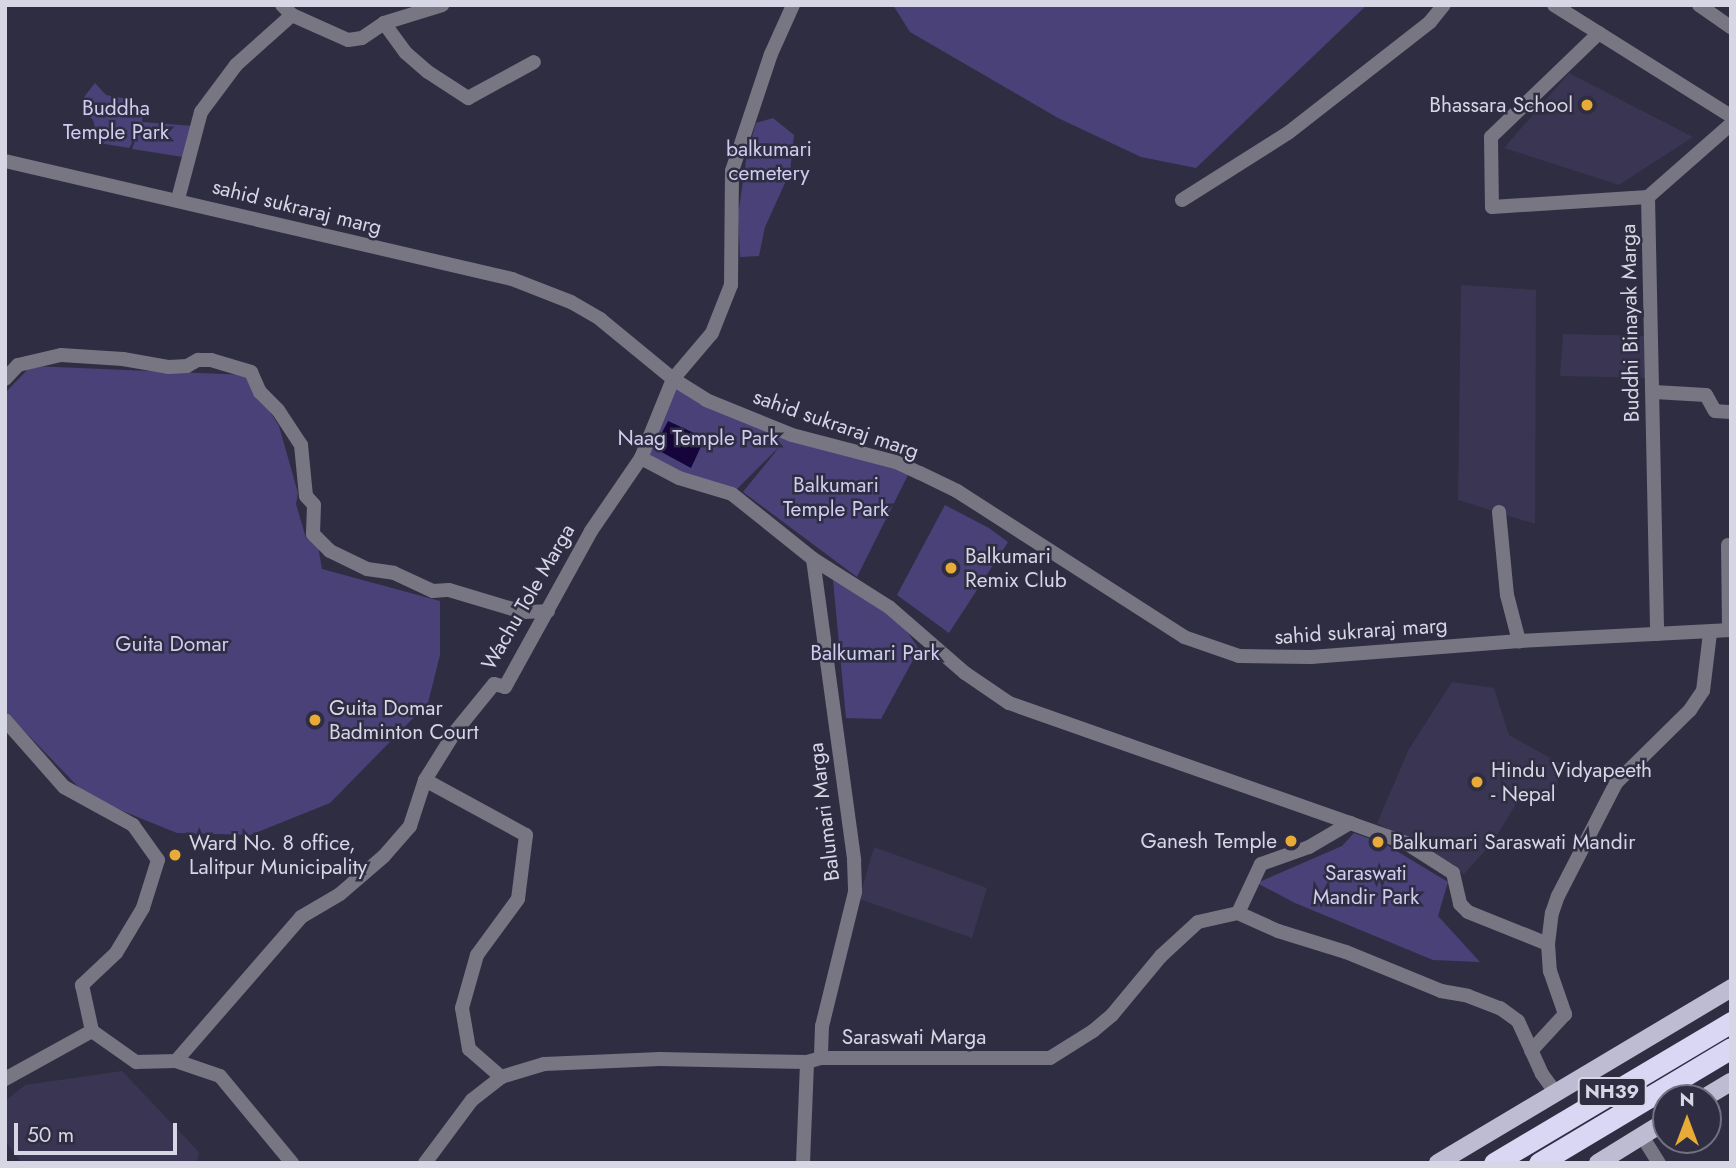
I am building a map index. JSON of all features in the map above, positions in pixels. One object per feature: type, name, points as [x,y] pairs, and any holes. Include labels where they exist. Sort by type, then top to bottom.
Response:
[{"type":"highway","name":"NH39","points":[[1494,1163],[1731,1022]]},
{"type":"highway","name":"NH39","points":[[1539,1163],[1731,1048]]},
{"type":"main road","points":[[1438,1163],[1731,988]]},
{"type":"main road","points":[[1598,1163],[1652,1130]]},
{"type":"street","points":[[178,199],[201,112],[236,65],[287,10],[348,40],[362,38],[384,23],[442,5]]},
{"type":"street","name":"Wachu Tole Marga","points":[[176,1061],[301,918],[340,894],[384,856],[410,826],[425,780],[455,732],[494,684],[505,687],[591,531],[641,458],[673,379],[712,334],[731,285],[732,171],[771,54],[793,5]]},
{"type":"street","points":[[1182,200],[1288,133],[1430,22],[1444,5]]},
{"type":"street","points":[[1554,5],[1731,116]]},
{"type":"street","points":[[1699,5],[1731,27]]},
{"type":"street","points":[[384,23],[406,53],[466,104],[534,62]]},
{"type":"street","name":"Buddhi Binayak Marga","points":[[1599,33],[1491,137],[1492,206],[1648,197],[1657,634]]},
{"type":"street","points":[[1648,197],[1731,124]]},
{"type":"street","name":"sahid sukraraj marg","points":[[5,161],[178,199],[512,279],[571,302],[600,320],[673,379],[706,400],[792,435],[896,462],[957,491],[1173,631],[1207,647],[1239,656],[1273,659],[1518,640],[1730,630]]},
{"type":"street","points":[[5,379],[18,366],[27,362],[61,355],[169,367],[187,366],[198,360],[211,360],[251,372],[260,392],[278,410],[301,445],[306,496],[314,505],[313,534],[330,551],[367,569],[394,573],[433,591],[449,590],[523,612],[548,611]]},
{"type":"street","points":[[1654,393],[1706,395],[1715,411],[1731,412]]},
{"type":"street","points":[[641,458],[680,478],[732,494],[813,559],[889,607],[965,673],[1009,703],[1406,843],[1453,873],[1460,904],[1468,912],[1548,944]]},
{"type":"street","points":[[1499,512],[1507,595],[1518,640]]},
{"type":"street","points":[[1728,545],[1730,630]]},
{"type":"street","name":"Balumari Marga","points":[[803,1163],[814,1060],[854,894],[818,582],[813,559]]},
{"type":"street","points":[[1531,1051],[1565,1014],[1550,971],[1548,944],[1552,913],[1558,896],[1616,783],[1690,710],[1703,691],[1710,633]]},
{"type":"street","points":[[5,720],[64,787],[133,825],[158,860],[143,908],[116,953],[82,985],[92,1031],[136,1062],[176,1061],[220,1076],[292,1163]]},
{"type":"street","points":[[425,780],[526,835],[518,899],[477,955],[462,1008],[469,1049],[501,1077]]},
{"type":"street","points":[[1349,823],[1309,847],[1261,863],[1238,913],[1278,932],[1346,952],[1441,991],[1468,996],[1500,1008],[1518,1021],[1542,1074],[1556,1093]]},
{"type":"street","name":"Saraswati Marga","points":[[425,1163],[472,1100],[501,1077],[544,1064],[660,1059],[1051,1058],[1093,1031],[1112,1014],[1161,956],[1198,922],[1238,913]]},
{"type":"street","points":[[5,1079],[92,1031]]},
{"type":"street","points":[[1642,1136],[1659,1163]]},
{"type":"shaded area","name":"Bhassara School","points":[[1569,73],[1693,137],[1619,185],[1504,148]]},
{"type":"shaded area","points":[[1461,285],[1536,290],[1535,524],[1458,500]]},
{"type":"shaded area","points":[[1563,334],[1652,336],[1652,378],[1560,376]]},
{"type":"shaded area","points":[[668,421],[705,438],[691,468],[654,448]]},
{"type":"shaded area","name":"Hindu Vidyapeeth - Nepal","points":[[1452,682],[1494,688],[1509,735],[1563,765],[1553,801],[1519,799],[1493,842],[1464,874],[1377,823],[1409,749]]},
{"type":"shaded area","points":[[874,847],[987,888],[972,938],[859,899]]},
{"type":"shaded area","points":[[122,1071],[199,1152],[197,1163],[22,1163],[5,1141],[5,1101],[25,1085]]},
{"type":"green space","points":[[893,5],[1367,5],[1196,168],[1141,157],[1058,118],[910,32]]},
{"type":"green space","name":"Buddha Temple Park","points":[[95,83],[106,95],[128,99],[135,104],[143,113],[142,122],[193,126],[183,157],[132,149],[138,132],[129,148],[99,143],[93,120],[86,113],[84,97]]},
{"type":"green space","name":"balkumari cemetery","points":[[773,118],[794,135],[790,172],[765,227],[759,256],[740,257],[738,215],[747,154],[756,123]]},
{"type":"green space","name":"Guita Domar","points":[[31,366],[247,375],[279,426],[298,493],[296,504],[306,538],[318,546],[322,569],[440,601],[440,655],[428,703],[330,803],[250,835],[177,833],[88,797],[5,711],[5,393]]},
{"type":"green space","points":[[672,383],[791,434],[796,429],[912,467],[857,577],[743,492],[781,445],[732,494],[643,459]]},
{"type":"green space","name":"Balkumari Remix Club","points":[[945,505],[989,528],[1008,542],[949,633],[897,595]]},
{"type":"green space","name":"Balkumari Park","points":[[833,580],[884,610],[908,633],[919,649],[881,719],[846,718]]},
{"type":"green space","name":"Saraswati Mandir Park","points":[[1354,833],[1385,844],[1448,882],[1438,916],[1480,962],[1433,960],[1295,903],[1257,883],[1342,846]]},
{"type":"place","name":"Bhassara School","points":[[1587,105]]},
{"type":"place","name":"Balkumari Remix Club","points":[[951,568]]},
{"type":"place","name":"Guita Domar Badminton Court","points":[[315,720]]},
{"type":"place","name":"Hindu Vidyapeeth - Nepal","points":[[1477,782]]},
{"type":"place","name":"Ganesh Temple","points":[[1291,841]]},
{"type":"place","name":"Balkumari Saraswati Mandir","points":[[1378,842]]},
{"type":"place","name":"Ward No. 8 office, Lalitpur Municipality","points":[[175,855]]},
{"type":"park label","name":"Naag Temple Park","points":[[698,438]]},
{"type":"park label","name":"Balkumari Temple Park","points":[[836,497]]}]
